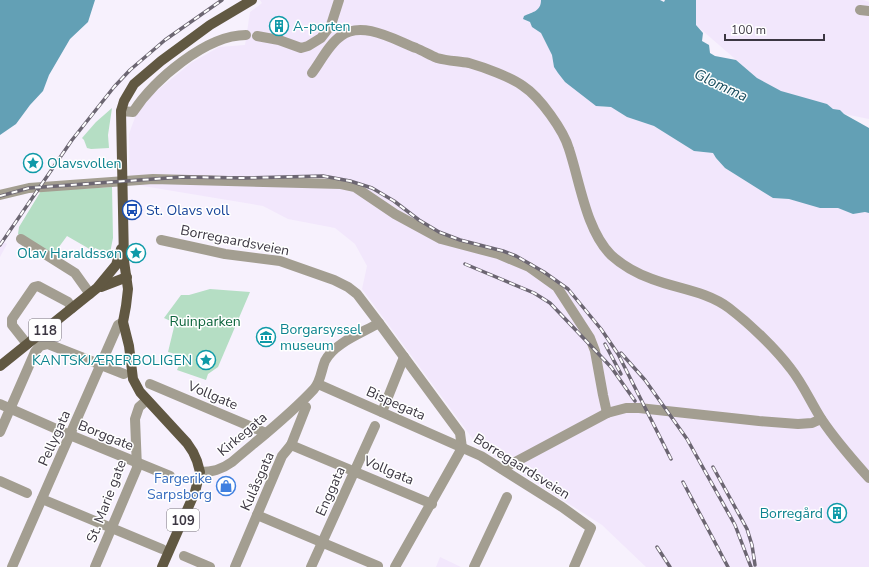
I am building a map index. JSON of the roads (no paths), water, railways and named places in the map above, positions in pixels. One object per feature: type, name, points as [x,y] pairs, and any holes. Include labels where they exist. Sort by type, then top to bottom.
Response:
[{"type":"main road","name":"118","points":[[127,277],[129,261],[127,209],[122,169],[121,134],[124,112],[143,77],[168,56],[210,26],[252,0]]},
{"type":"main road","name":"118","points":[[124,191],[124,262],[127,277]]},
{"type":"main road","name":"118","points":[[0,366],[94,291],[116,265],[124,234]]},
{"type":"main road","name":"118","points":[[94,291],[127,277]]},
{"type":"main road","points":[[127,277],[127,298],[123,322],[129,346],[133,379],[146,400],[193,452],[200,472]]},
{"type":"main road","name":"109","points":[[162,567],[195,492],[200,472]]},
{"type":"street","points":[[257,36],[279,40],[297,47],[308,46],[321,38],[331,25],[339,0]]},
{"type":"street","points":[[312,73],[334,42],[342,35],[351,31],[361,30],[378,32],[437,57],[470,64],[500,74],[523,85],[543,105],[556,123],[569,147],[590,218],[600,242],[612,255],[629,268],[651,279],[699,292],[719,300],[730,308],[792,369],[821,419],[869,478]]},
{"type":"street","points":[[124,112],[133,112],[141,99],[174,67],[196,52],[216,41],[236,35],[246,35]]},
{"type":"street","points":[[0,195],[29,188],[153,179],[342,184],[355,187],[395,214],[441,239],[498,254],[529,266],[557,287],[590,338],[598,367],[602,395],[607,413]]},
{"type":"street","points":[[21,239],[67,267],[94,291]]},
{"type":"street","name":"Borregaardsveien","points":[[161,240],[225,254],[280,261],[348,286],[357,294],[460,433],[462,448],[481,456],[502,468],[562,507],[591,528],[574,567]]},
{"type":"street","points":[[27,344],[12,325],[12,319],[34,288],[38,286],[68,302],[72,308]]},
{"type":"street","name":"Pellygata","points":[[12,567],[118,325],[123,322]]},
{"type":"street","points":[[318,384],[326,361],[331,352],[338,345],[379,323]]},
{"type":"street","points":[[0,432],[35,352],[44,344],[48,344],[100,366],[124,374]]},
{"type":"street","points":[[382,412],[404,358]]},
{"type":"street","name":"Vollgate","points":[[150,384],[266,433]]},
{"type":"street","name":"Bispegata","points":[[318,384],[462,448]]},
{"type":"street","name":"Kirkegata","points":[[200,472],[215,471],[224,468],[302,401],[318,384]]},
{"type":"street","name":"St. Marie gate","points":[[95,567],[137,468],[135,419],[139,407],[146,400]]},
{"type":"street","name":"Borggate","points":[[0,404],[70,435],[170,476]]},
{"type":"street","name":"Kulåsgata","points":[[235,567],[282,456],[291,445],[306,407]]},
{"type":"street","points":[[502,468],[607,413],[626,408],[639,408],[798,424],[812,424],[821,419]]},
{"type":"street","name":"Enggata","points":[[311,567],[375,426]]},
{"type":"street","name":"Vollgata","points":[[291,445],[432,504]]},
{"type":"street","points":[[395,567],[432,504],[462,448]]},
{"type":"street","points":[[0,481],[27,493]]},
{"type":"street","points":[[474,567],[507,497]]},
{"type":"street","points":[[42,499],[162,549]]},
{"type":"street","points":[[257,515],[378,566]]},
{"type":"street","points":[[184,556],[210,567]]},
{"type":"water","points":[[0,0],[95,0],[88,22],[70,39],[49,75],[43,91],[16,124],[0,135]]},
{"type":"water","name":"Glomma","points":[[541,0],[660,0],[664,2],[665,0],[696,0],[696,25],[703,33],[702,41],[709,45],[710,53],[715,56],[736,60],[757,78],[781,91],[827,104],[833,109],[840,110],[844,114],[869,128],[869,213],[865,212],[853,214],[838,208],[820,208],[789,199],[773,198],[725,168],[713,153],[694,151],[654,126],[627,117],[611,107],[596,106],[565,82],[554,67],[552,55],[541,33],[532,27],[530,22],[523,19],[524,16],[540,7]]},
{"type":"railway","points":[[0,245],[72,140],[114,87],[130,70],[165,40],[222,0]]},
{"type":"railway","points":[[0,196],[29,188],[182,177],[245,178],[323,176],[350,181],[372,188],[394,201],[419,220],[439,232],[460,240],[503,251],[516,256],[544,272],[568,289],[601,329],[618,354],[671,459]]},
{"type":"railway","points":[[465,264],[534,293],[550,303],[611,367],[635,401]]},
{"type":"railway","points":[[605,344],[621,374]]},
{"type":"railway","points":[[621,353],[645,380],[687,439],[735,525],[751,567]]},
{"type":"railway","points":[[713,467],[747,529],[752,545],[755,565]]},
{"type":"railway","points":[[683,482],[728,567]]},
{"type":"railway","points":[[657,547],[670,567]]},
{"type":"place","name":"A-porten","points":[[279,26]]},
{"type":"place","name":"Olavsvollen","points":[[33,163]]},
{"type":"place","name":"St. Olavs voll","points":[[132,210]]},
{"type":"place","name":"Olav Haraldssøn","points":[[136,253]]},
{"type":"place","name":"Borgarsyssel museum","points":[[266,337]]},
{"type":"place","name":"KANTSKJÆRERBOLIGEN","points":[[206,360]]},
{"type":"place","name":"Fargerike Sarpsborg","points":[[226,486]]},
{"type":"place","name":"Borregård","points":[[837,513]]},
{"type":"park label","name":"Ruinparken","points":[[205,321]]}]
